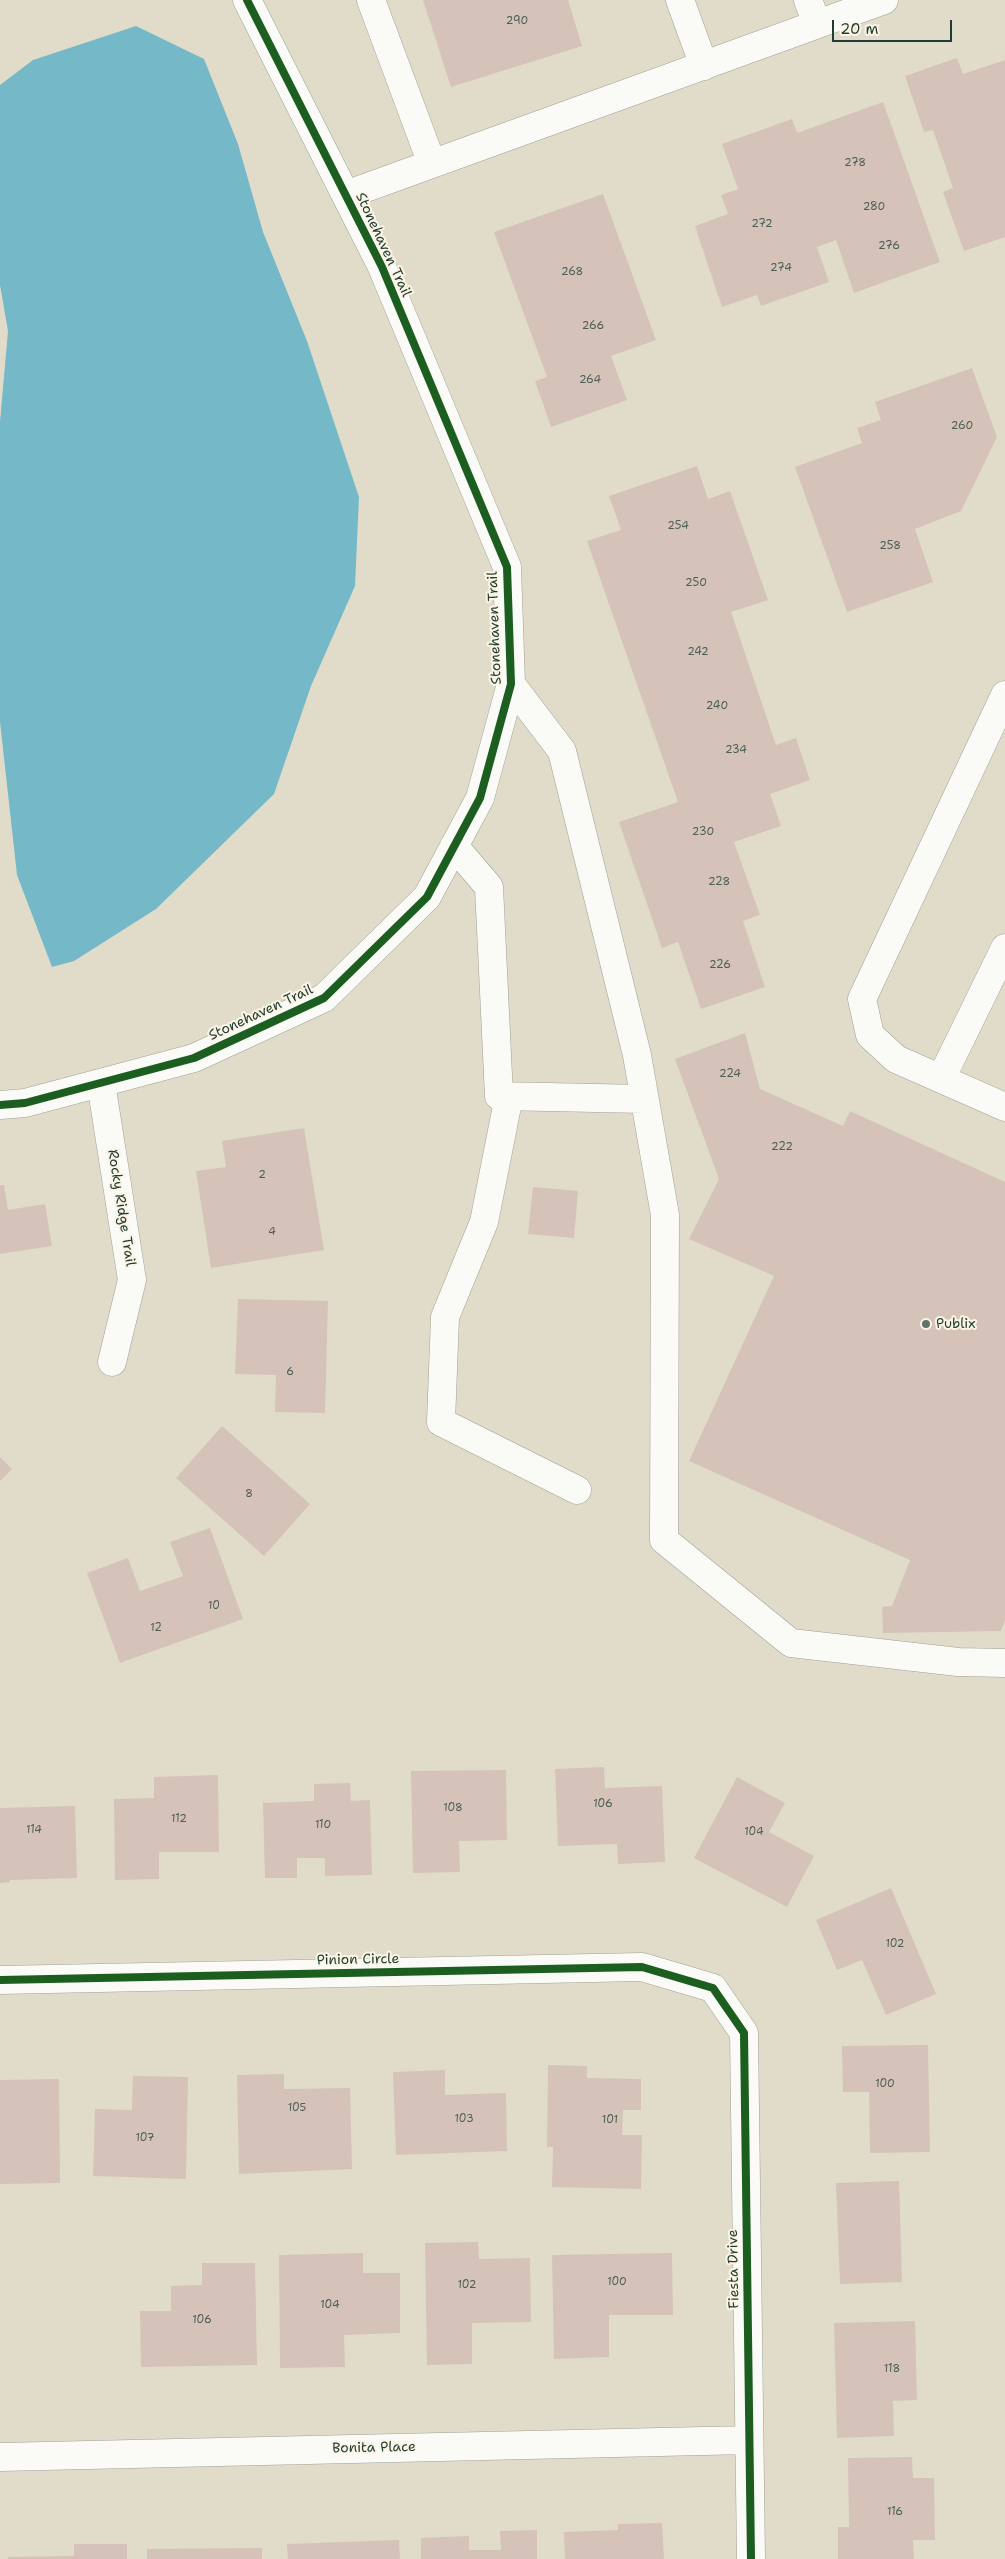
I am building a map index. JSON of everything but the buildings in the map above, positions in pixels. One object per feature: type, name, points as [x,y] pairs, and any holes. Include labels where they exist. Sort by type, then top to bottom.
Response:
[{"type":"street","name":"Stonehaven Trail","points":[[0,1105],[25,1103],[194,1058],[324,998],[427,897],[480,798],[511,684],[507,568],[382,267],[247,0]]},
{"type":"street","points":[[371,0],[432,164]]},
{"type":"street","points":[[680,0],[704,66]]},
{"type":"street","points":[[346,195],[704,66],[812,12],[884,0]]},
{"type":"street","points":[[511,684],[562,751],[637,1055],[665,1215],[664,1540],[790,1643],[958,1662],[1005,1664]]},
{"type":"street","points":[[1005,695],[862,999],[870,1035],[896,1059],[1005,1107]]},
{"type":"street","points":[[454,846],[489,887],[499,1096],[644,1099]]},
{"type":"street","points":[[941,1079],[1005,948]]},
{"type":"street","name":"Rocky Ridge Trail","points":[[101,1083],[132,1280],[112,1362]]},
{"type":"street","points":[[508,1096],[484,1222],[445,1317],[441,1422],[577,1490]]},
{"type":"street","name":"Pinion Circle","points":[[0,1980],[642,1967],[713,1988]]},
{"type":"street","name":"Fiesta Drive","points":[[713,1988],[744,2033],[751,2559]]},
{"type":"street","name":"Bonita Place","points":[[0,2457],[748,2440]]},
{"type":"water","points":[[136,26],[204,59],[238,144],[263,232],[307,341],[359,497],[355,586],[311,686],[274,794],[156,909],[74,961],[52,967],[17,875],[0,722],[0,422],[8,331],[0,285],[0,85],[33,60]]},
{"type":"cycle path","points":[[0,1105],[25,1103],[194,1058],[324,998],[427,897],[480,798],[511,684],[507,567],[382,267],[247,0]]},
{"type":"cycle path","points":[[0,1980],[642,1967],[713,1988],[744,2033],[751,2559]]},
{"type":"place","name":"Publix","points":[[926,1324]]}]
